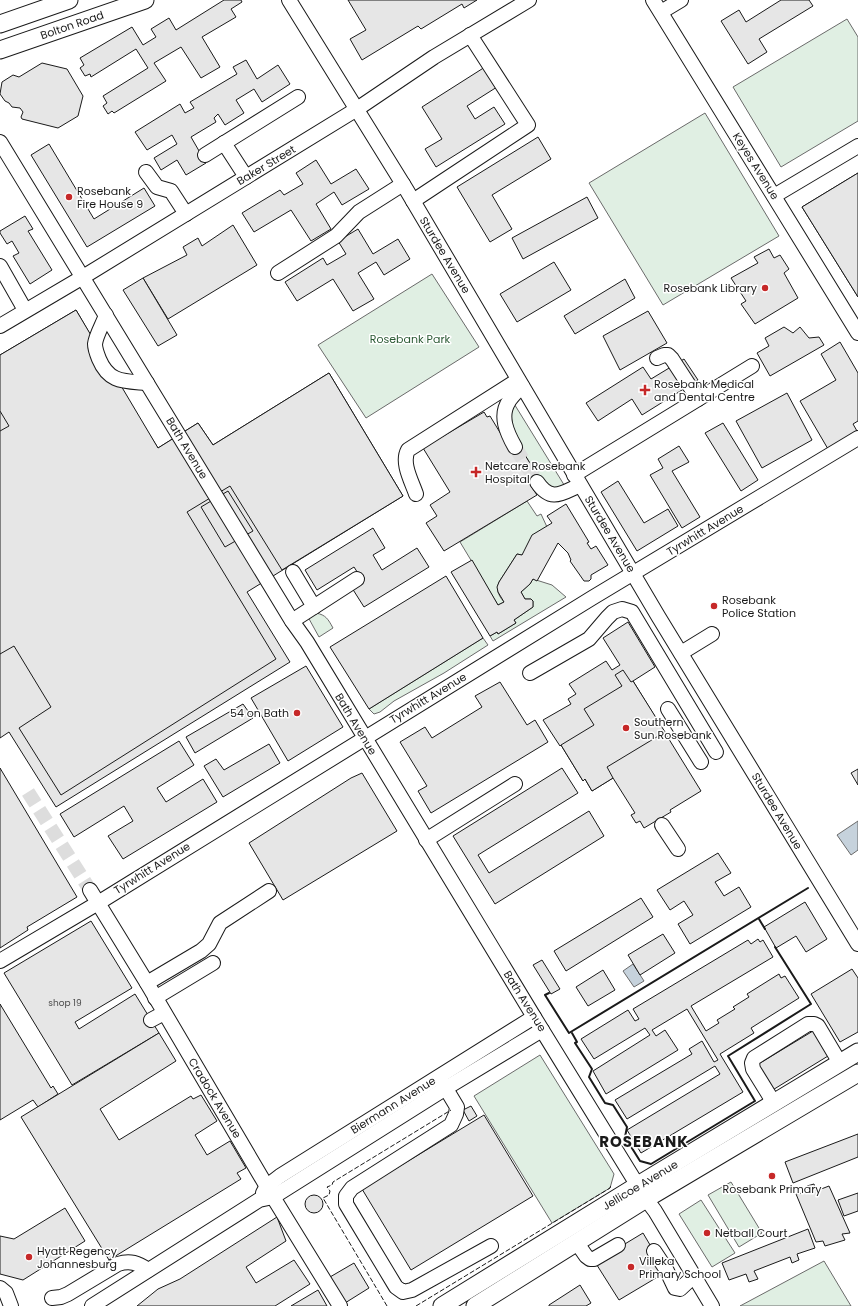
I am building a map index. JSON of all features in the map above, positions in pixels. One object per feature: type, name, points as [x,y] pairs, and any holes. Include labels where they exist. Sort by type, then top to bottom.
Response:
[{"type":"main road","points":[[0,24],[69,0]]},
{"type":"main road","name":"Bolton Road","points":[[0,50],[145,0]]},
{"type":"main road","name":"Jellicoe Avenue","points":[[475,1306],[577,1243],[642,1192],[774,1103],[858,1052]]},
{"type":"main road","name":"Jellicoe Avenue","points":[[442,1306],[642,1192],[858,1073]]},
{"type":"street","name":"Sturdee Avenue","points":[[289,0],[403,184],[577,480],[858,944]]},
{"type":"street","name":"Baker Street","points":[[0,326],[357,109],[434,57],[529,0]]},
{"type":"street","name":"Keyes Avenue","points":[[653,0],[858,333]]},
{"type":"street","points":[[661,12],[681,0]]},
{"type":"street","points":[[413,201],[528,125],[470,35]]},
{"type":"street","points":[[205,155],[298,97]]},
{"type":"street","name":"Bath Avenue","points":[[0,142],[712,1306]]},
{"type":"street","points":[[224,143],[246,177]]},
{"type":"street","points":[[774,196],[858,146]]},
{"type":"street","points":[[146,172],[157,187],[171,191],[186,214]]},
{"type":"street","points":[[278,273],[336,236],[358,212],[403,184]]},
{"type":"street","points":[[0,266],[25,310]]},
{"type":"street","points":[[106,315],[95,343],[95,348],[101,364],[111,376],[118,380],[147,383]]},
{"type":"street","points":[[657,358],[668,355],[672,359],[698,399]]},
{"type":"street","points":[[538,482],[542,490],[547,493],[553,495],[560,494],[577,480],[698,399],[752,366]]},
{"type":"street","points":[[515,447],[506,430],[504,417],[509,400],[520,383]]},
{"type":"street","points":[[416,494],[406,464],[408,450],[520,383]]},
{"type":"street","name":"Tyrwhitt Avenue","points":[[0,961],[98,903],[633,573],[858,438]]},
{"type":"street","points":[[293,572],[314,607]]},
{"type":"street","points":[[292,621],[357,579]]},
{"type":"street","points":[[530,673],[589,639],[613,612],[622,609],[632,612],[716,752]]},
{"type":"street","points":[[681,653],[712,634]]},
{"type":"street","points":[[668,709],[697,764],[734,741]]},
{"type":"street","points":[[426,840],[515,784]]},
{"type":"street","points":[[662,825],[678,849]]},
{"type":"street","name":"Cradock Avenue","points":[[90,890],[340,1306]]},
{"type":"street","points":[[147,984],[201,951],[209,944],[220,923],[269,891]]},
{"type":"street","points":[[155,998],[213,963]]},
{"type":"street","points":[[151,1020],[164,1013]]},
{"type":"street","name":"Biermann Avenue","points":[[270,1191],[399,1118],[442,1083],[534,1017]]},
{"type":"street","points":[[774,1103],[753,1069],[752,1063],[754,1058],[808,1024],[818,1026],[840,1063]]},
{"type":"street","name":"Biermann Avenue","points":[[92,1306],[259,1200],[391,1106],[442,1083],[542,1030]]},
{"type":"street","points":[[442,1083],[456,1107],[456,1114],[452,1125],[352,1188],[346,1196],[346,1204],[396,1287],[403,1292],[412,1290],[491,1246]]},
{"type":"street","points":[[391,1106],[399,1118]]},
{"type":"street","points":[[577,1243],[586,1256],[590,1259],[618,1245]]},
{"type":"street","points":[[654,1251],[666,1269],[675,1288],[680,1289],[694,1276]]},
{"type":"street","points":[[52,1298],[61,1297],[68,1294],[118,1264],[131,1262],[141,1265],[148,1270]]},
{"type":"street","points":[[0,1288],[6,1293],[10,1306]]},
{"type":"green space","points":[[847,19],[858,37],[858,121],[781,167],[733,87]]},
{"type":"green space","points":[[705,113],[779,236],[663,305],[589,183]]},
{"type":"green space","name":"Rosebank Park","points":[[432,274],[479,347],[366,418],[318,345]]},
{"type":"green space","points":[[513,402],[566,488],[560,494],[540,480],[519,445],[506,408]]},
{"type":"green space","points":[[527,501],[537,516],[541,514],[547,527],[522,555],[517,554],[499,582],[498,592],[504,602],[498,605],[460,542]]},
{"type":"green space","points":[[533,579],[552,585],[566,597],[493,641],[490,636],[497,632],[498,634],[516,623],[514,620],[533,607],[533,601],[531,599],[525,599],[521,592]]},
{"type":"green space","points":[[316,613],[326,618],[333,628],[319,637],[308,617]]},
{"type":"green space","points":[[483,638],[488,645],[444,673],[394,701],[380,712],[374,714],[369,709]]},
{"type":"green space","points":[[540,1055],[614,1174],[610,1188],[552,1223],[474,1096]]},
{"type":"green space","name":"Netball Court","points":[[731,1182],[762,1233],[739,1247],[708,1195]]},
{"type":"green space","name":"Netball Court","points":[[701,1200],[735,1253],[712,1267],[679,1214]]},
{"type":"green space","points":[[824,1261],[851,1306],[740,1306]]},
{"type":"shaded area","points":[[858,821],[858,850],[851,855],[837,835]]},
{"type":"shaded area","points":[[633,964],[644,981],[634,987],[623,971]]},
{"type":"building","points":[[224,0],[241,0],[242,2],[231,9],[236,17],[202,37],[220,67],[201,78],[181,47],[154,63],[166,81],[114,113],[112,111],[108,114],[103,106],[107,103],[103,96],[148,68],[136,49],[91,77],[90,74],[85,76],[80,68],[84,65],[80,58],[132,27],[143,45],[156,37],[151,29],[169,18],[176,30]]},
{"type":"building","points":[[348,0],[477,0],[464,8],[462,4],[421,29],[418,26],[362,60],[350,39],[366,30]]},
{"type":"building","points":[[781,0],[809,0],[813,6],[759,39],[767,52],[748,64],[721,21],[739,10],[746,22]]},
{"type":"building","points":[[246,60],[257,79],[278,65],[290,84],[262,102],[254,89],[236,100],[244,113],[225,125],[218,114],[214,118],[216,122],[191,137],[206,163],[186,175],[177,160],[161,170],[154,158],[177,144],[172,135],[147,150],[135,132],[180,104],[185,113],[194,108],[190,102],[237,74],[233,67]]},
{"type":"building","points":[[42,63],[67,69],[83,96],[78,116],[58,128],[22,119],[21,117],[23,112],[20,108],[12,107],[0,94],[2,82],[13,75],[19,77]]},
{"type":"building","points":[[485,67],[497,87],[467,106],[475,119],[494,107],[505,124],[436,167],[425,149],[442,139],[422,107]]},
{"type":"building","points":[[538,137],[551,159],[492,195],[512,229],[490,242],[457,187]]},
{"type":"building","name":"Rosebank Fire House 9","points":[[49,144],[94,219],[144,188],[155,206],[87,247],[31,155]]},
{"type":"building","points":[[316,160],[331,184],[356,169],[369,189],[342,205],[334,192],[316,204],[331,229],[311,241],[291,210],[254,232],[242,213],[280,190],[284,195],[303,184],[296,173]]},
{"type":"building","points":[[858,173],[858,297],[802,207]]},
{"type":"building","points":[[858,173],[858,297],[802,207]]},
{"type":"building","points":[[587,197],[598,218],[523,259],[512,238]]},
{"type":"building","points":[[25,216],[33,229],[28,231],[52,270],[30,284],[13,256],[19,253],[12,241],[7,244],[0,233],[0,231]]},
{"type":"building","points":[[233,225],[257,265],[168,319],[143,278],[187,255],[183,247],[198,238],[202,246]]},
{"type":"building","points":[[358,229],[373,254],[398,239],[410,259],[384,275],[376,262],[358,273],[374,299],[353,311],[333,279],[297,301],[285,282],[323,258],[327,265],[346,254],[338,241]]},
{"type":"building","name":"Rosebank Library","points":[[769,249],[774,258],[780,255],[789,269],[784,273],[798,298],[755,324],[741,304],[746,301],[731,278],[758,263],[754,257]]},
{"type":"building","points":[[554,262],[571,290],[517,322],[500,294]]},
{"type":"building","points":[[143,278],[177,335],[158,346],[123,290]]},
{"type":"building","points":[[625,279],[635,298],[575,334],[564,316]]},
{"type":"building","points":[[76,310],[158,448],[198,423],[213,445],[329,373],[403,496],[247,592],[290,662],[56,807],[9,732],[0,738],[0,355]]},
{"type":"building","points":[[76,310],[158,448],[198,423],[213,445],[329,373],[403,496],[282,570],[230,486],[187,512],[276,659],[61,795],[19,728],[51,707],[14,646],[0,654],[0,431],[9,426],[0,411],[0,355]]},
{"type":"building","points":[[648,311],[667,343],[620,370],[603,336]]},
{"type":"building","points":[[784,327],[793,333],[800,327],[809,338],[819,337],[824,345],[770,376],[757,353],[769,346],[765,338]]},
{"type":"building","points":[[840,342],[858,373],[858,421],[853,424],[857,431],[828,449],[800,401],[836,380],[821,354]]},
{"type":"building","name":"Rosebank Medical and Dental Centre","points":[[684,359],[698,380],[642,415],[632,399],[598,421],[586,403],[643,367],[651,379]]},
{"type":"building","points":[[787,393],[812,440],[762,468],[736,421]]},
{"type":"building","points":[[484,412],[487,417],[490,416],[510,449],[519,445],[540,480],[531,486],[537,495],[444,551],[426,523],[437,516],[430,505],[450,492],[423,448]]},
{"type":"building","points":[[723,423],[758,480],[741,491],[705,433]]},
{"type":"building","points":[[679,446],[689,462],[672,471],[700,517],[682,528],[650,475],[663,468],[658,459]]},
{"type":"building","points":[[618,481],[644,523],[668,509],[678,526],[637,551],[601,492]]},
{"type":"building","points":[[228,491],[253,531],[225,547],[201,507]]},
{"type":"building","points":[[566,504],[589,542],[587,543],[591,549],[596,546],[608,565],[591,575],[591,579],[589,581],[584,581],[570,561],[571,560],[568,553],[558,543],[537,581],[533,579],[521,592],[525,599],[531,599],[533,601],[533,607],[514,620],[516,623],[498,634],[497,632],[490,636],[451,572],[472,560],[498,605],[504,602],[498,592],[497,587],[499,582],[517,554],[522,555],[532,535],[552,523],[547,516]]},
{"type":"building","points":[[373,528],[385,548],[373,555],[382,570],[417,548],[429,567],[364,607],[352,588],[363,581],[354,567],[317,590],[305,570]]},
{"type":"building","points":[[446,576],[483,638],[369,709],[330,647]]},
{"type":"building","points":[[628,622],[655,667],[633,681],[701,791],[670,810],[671,812],[644,828],[640,821],[636,823],[631,815],[635,813],[613,778],[592,791],[585,779],[583,781],[561,745],[560,746],[543,720],[571,704],[568,699],[576,694],[569,684],[606,661],[612,670],[620,665],[603,638]]},
{"type":"building","name":"54 on Bath","points":[[306,666],[343,727],[288,761],[251,698]]},
{"type":"building","name":"Southern Sun Rosebank","points":[[623,670],[631,682],[633,681],[665,732],[607,767],[613,778],[592,791],[585,779],[583,781],[561,745],[594,725],[584,709],[622,686],[615,675]]},
{"type":"building","points":[[500,682],[527,725],[535,720],[548,742],[431,813],[418,791],[427,786],[400,742],[425,727],[432,738],[482,707],[475,696]]},
{"type":"building","points":[[243,704],[253,718],[195,753],[186,737]]},
{"type":"building","points":[[179,741],[194,765],[157,788],[166,802],[203,779],[217,802],[123,859],[108,836],[133,821],[124,806],[74,837],[60,814]]},
{"type":"building","points":[[269,744],[280,763],[223,797],[204,766],[216,759],[224,770]]},
{"type":"building","points":[[0,768],[77,897],[27,927],[28,930],[0,948]]},
{"type":"building","points":[[562,768],[578,793],[478,855],[489,873],[589,811],[604,836],[495,904],[453,836]]},
{"type":"building","points":[[858,769],[858,785],[851,773]]},
{"type":"building","points":[[362,773],[397,831],[283,900],[249,843],[351,778]]},
{"type":"building","points":[[718,853],[731,873],[715,882],[724,896],[739,887],[751,907],[690,944],[678,924],[693,915],[684,901],[670,910],[657,890]]},
{"type":"building","points":[[641,898],[653,917],[566,971],[554,951]]},
{"type":"building","points":[[805,902],[827,939],[806,952],[796,936],[776,948],[764,927]]},
{"type":"building","points":[[91,921],[132,988],[75,1022],[79,1029],[135,994],[159,1033],[72,1085],[4,973]]},
{"type":"building","points":[[663,934],[675,953],[640,975],[628,955]]},
{"type":"building","points":[[758,939],[760,942],[763,940],[773,957],[691,1006],[706,1031],[719,1023],[717,1020],[735,1009],[733,1007],[749,997],[747,994],[779,974],[781,978],[785,976],[799,998],[751,1028],[754,1033],[720,1054],[743,1092],[641,1153],[627,1130],[720,1074],[715,1066],[627,1119],[615,1100],[692,1054],[689,1049],[702,1041],[714,1062],[718,1060],[687,1009],[652,1030],[656,1036],[665,1030],[678,1050],[606,1094],[593,1071],[650,1035],[645,1028],[594,1059],[581,1039],[628,1010],[635,1021],[639,1019],[633,1009],[748,940],[751,944]]},
{"type":"building","points":[[542,960],[560,989],[551,994],[533,965]]},
{"type":"building","points":[[852,969],[858,978],[858,1032],[840,1042],[811,994]]},
{"type":"building","points":[[603,970],[615,990],[588,1006],[576,987]]},
{"type":"building","points":[[0,1004],[51,1088],[53,1086],[58,1094],[38,1107],[33,1100],[0,1120]]},
{"type":"building","points":[[813,1031],[828,1056],[771,1091],[755,1066]]},
{"type":"building","points":[[159,1033],[176,1061],[100,1109],[119,1140],[191,1096],[193,1099],[201,1095],[217,1121],[195,1135],[207,1155],[230,1141],[246,1168],[237,1173],[241,1179],[109,1260],[21,1117]]},
{"type":"building","points":[[471,1106],[477,1116],[469,1121],[463,1110]]},
{"type":"building","points":[[484,1115],[533,1196],[411,1270],[362,1189]]},
{"type":"building","points":[[858,1134],[858,1157],[793,1183],[785,1162]]},
{"type":"building","points":[[814,1184],[816,1191],[829,1186],[850,1233],[842,1234],[845,1240],[825,1246],[823,1241],[816,1242],[796,1194],[809,1192],[807,1186]]},
{"type":"building","points":[[858,1193],[858,1211],[844,1216],[838,1200]]},
{"type":"building","points":[[310,1195],[318,1195],[323,1200],[321,1211],[318,1213],[310,1213],[305,1208],[305,1200]]},
{"type":"building","name":"Hyatt Regency Johannesburg","points":[[65,1208],[85,1241],[23,1280],[0,1274],[0,1236],[14,1239]]},
{"type":"building","points":[[277,1217],[286,1241],[246,1267],[256,1283],[294,1260],[310,1284],[275,1306],[137,1306],[158,1289],[180,1279]]},
{"type":"building","points":[[808,1229],[815,1248],[797,1254],[799,1260],[792,1263],[790,1257],[754,1271],[758,1279],[749,1282],[746,1274],[729,1280],[722,1263]]},
{"type":"building","name":"Villeka Primary School","points":[[643,1233],[666,1272],[619,1300],[595,1262]]},
{"type":"building","points":[[354,1263],[369,1288],[345,1303],[330,1277]]},
{"type":"building","points":[[580,1285],[591,1303],[586,1306],[549,1306],[549,1305]]},
{"type":"building","points":[[318,1290],[327,1306],[291,1306]]},
{"type":"tunnel","points":[[515,447],[537,482]]},
{"type":"tunnel","points":[[28,792],[90,890]]},
{"type":"fence","points":[[387,1306],[323,1198],[329,1195],[330,1191],[327,1187],[332,1185],[333,1182],[451,1110]]},
{"type":"fence","points":[[416,1306],[610,1188],[611,1185]]},
{"type":"wall","points":[[549,993],[545,995],[569,1033],[808,888]]},
{"type":"wall","points":[[759,919],[765,929]]},
{"type":"wall","points":[[572,1033],[577,1042],[575,1043],[592,1069],[589,1077],[605,1103],[613,1105],[627,1127],[625,1137],[640,1161],[651,1164],[755,1101],[728,1056],[811,1004],[775,947]]},
{"type":"place","name":"Rosebank Fire House 9","points":[[69,197]]},
{"type":"place","name":"Rosebank Library","points":[[765,288]]},
{"type":"place","name":"Rosebank Medical and Dental Centre","points":[[645,390]]},
{"type":"place","name":"Netcare Rosebank Hospital","points":[[476,472]]},
{"type":"place","name":"Rosebank Police Station","points":[[714,606]]},
{"type":"place","name":"54 on Bath","points":[[297,713]]},
{"type":"place","name":"Southern Sun Rosebank","points":[[626,728]]},
{"type":"place","name":"Rosebank Primary","points":[[772,1176]]},
{"type":"place","name":"Netball Court","points":[[707,1233]]},
{"type":"place","name":"Hyatt Regency Johannesburg","points":[[29,1257]]},
{"type":"place","name":"Villeka Primary School","points":[[631,1267]]},
{"type":"district","name":"ROSEBANK","points":[[644,1141]]}]
